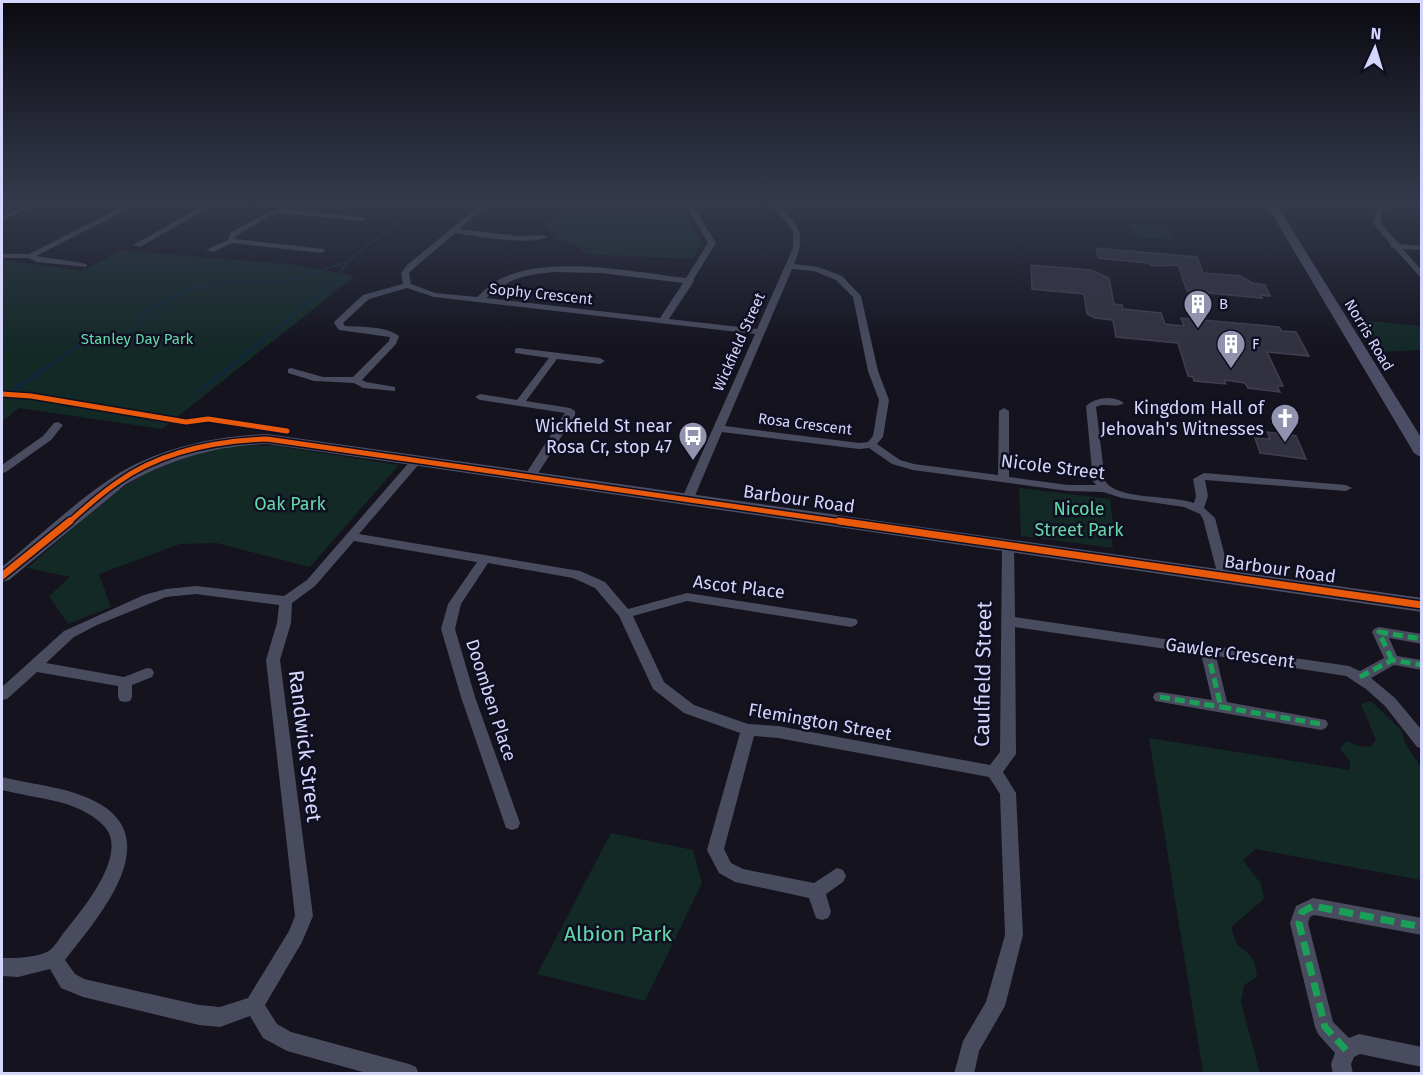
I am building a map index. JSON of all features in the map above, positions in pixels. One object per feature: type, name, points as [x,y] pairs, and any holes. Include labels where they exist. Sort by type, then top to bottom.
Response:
[{"type":"street","points":[[2,256],[30,256],[38,252]]},
{"type":"street","points":[[356,380],[393,342],[395,336],[388,333],[342,328],[338,323],[366,297],[407,285],[405,273],[428,252]]},
{"type":"street","points":[[663,321],[706,252]]},
{"type":"street","name":"Wickfield Street","points":[[688,498],[795,252]]},
{"type":"street","name":"Norris Road","points":[[1300,252],[1422,453]]},
{"type":"street","points":[[1400,252],[1422,277]]},
{"type":"street","points":[[30,256],[37,260],[83,265]]},
{"type":"street","name":"Rosa Crescent","points":[[717,428],[859,446],[870,445],[878,437],[884,400],[873,371],[857,296],[839,278],[815,269],[789,266]]},
{"type":"street","points":[[480,300],[499,282],[528,272],[583,270],[690,281]]},
{"type":"street","name":"Sophy Crescent","points":[[407,285],[434,295],[759,332]]},
{"type":"street","points":[[518,351],[600,361]]},
{"type":"street","points":[[520,403],[555,356]]},
{"type":"street","points":[[291,371],[302,376],[342,381],[356,380],[363,385],[392,389]]},
{"type":"street","points":[[480,397],[570,411],[570,416],[531,475]]},
{"type":"street","points":[[1104,489],[1099,481],[1091,406],[1100,401],[1119,403]]},
{"type":"street","points":[[1003,479],[1004,411]]},
{"type":"street","points":[[2,470],[47,438],[58,425]]},
{"type":"street","name":"Barbour Road","points":[[2,576],[119,481],[172,455],[214,443],[267,439],[531,475],[1422,605]]},
{"type":"street","name":"Nicole Street","points":[[870,445],[896,462],[913,467],[1068,488],[1104,489],[1122,495],[1187,504],[1198,508]]},
{"type":"street","points":[[2,695],[52,647],[80,627],[166,593],[196,590],[286,601],[311,583],[416,461]]},
{"type":"street","points":[[1224,576],[1209,518],[1198,508],[1202,496],[1199,479],[1204,476],[1346,488]]},
{"type":"street","name":"Flemington Street","points":[[352,537],[576,574],[600,585],[625,614],[658,685],[689,709],[748,730],[778,732],[994,772]]},
{"type":"street","name":"Caulfield Street","points":[[964,1074],[970,1048],[995,1006],[1014,935],[1008,793],[994,772],[1008,754],[1008,545]]},
{"type":"street","name":"Doomben Place","points":[[484,560],[455,604],[448,629],[512,823]]},
{"type":"street","name":"Ascot Place","points":[[625,614],[687,597],[851,622]]},
{"type":"street","name":"Randwick Street","points":[[254,1005],[296,936],[304,916],[273,660],[284,623],[286,601]]},
{"type":"street","name":"Gawler Crescent","points":[[1008,621],[1349,671],[1371,683],[1390,702],[1422,742]]},
{"type":"street","points":[[1392,660],[1378,632],[1422,639]]},
{"type":"street","points":[[1207,649],[1221,707]]},
{"type":"street","points":[[1360,677],[1392,660],[1422,665]]},
{"type":"street","points":[[33,666],[125,689],[147,674]]},
{"type":"street","points":[[1160,697],[1322,724]]},
{"type":"street","points":[[748,730],[715,850],[725,868],[741,876],[816,891],[837,876]]},
{"type":"street","points":[[2,784],[93,808],[113,822],[118,832],[120,852],[114,874],[103,895],[54,959],[18,968],[2,967]]},
{"type":"street","points":[[816,891],[822,912]]},
{"type":"street","points":[[1346,1050],[1325,1027],[1299,923],[1302,912],[1312,906],[1422,927]]},
{"type":"street","points":[[54,959],[68,981],[83,988],[199,1015],[220,1017],[254,1005],[270,1031],[287,1041],[409,1074]]},
{"type":"street","points":[[1343,1074],[1341,1064],[1346,1050],[1359,1044],[1422,1057]]},
{"type":"green space","name":"Stanley Day Park","points":[[118,252],[147,252],[295,265],[355,276],[162,429],[19,408],[2,422],[2,260],[82,271]]},
{"type":"green space","points":[[583,252],[697,252],[692,259]]},
{"type":"green space","points":[[1358,320],[1421,326],[1421,350],[1383,352]]},
{"type":"green space","name":"Oak Park","points":[[245,445],[276,446],[399,465],[310,567],[216,543],[180,544],[99,574],[111,607],[68,624],[49,596],[70,577],[27,568],[90,512],[142,476],[181,458]]},
{"type":"green space","name":"Nicole Street Park","points":[[1019,488],[1110,499],[1113,523],[1109,523],[1113,548],[1021,536]]},
{"type":"green space","points":[[1371,701],[1401,730],[1406,745],[1421,767],[1421,880],[1256,849],[1243,860],[1261,884],[1264,899],[1231,927],[1237,945],[1250,955],[1256,967],[1257,977],[1244,985],[1241,1002],[1260,1073],[1203,1073],[1149,738],[1350,770],[1350,761],[1340,749],[1346,741],[1370,747],[1376,740],[1361,704]]},
{"type":"green space","name":"Albion Park","points":[[611,833],[693,850],[702,883],[645,1001],[537,974]]},
{"type":"building","points":[[1097,252],[1143,252],[1197,257],[1203,273],[1241,276],[1252,283],[1265,285],[1270,296],[1260,295],[1262,298],[1187,291],[1178,265],[1153,266],[1148,263],[1098,258]]},
{"type":"building","points":[[1031,265],[1091,270],[1109,278],[1114,304],[1122,305],[1123,309],[1161,313],[1165,324],[1184,326],[1181,318],[1279,327],[1282,331],[1296,332],[1309,356],[1267,352],[1283,386],[1277,386],[1280,392],[1248,388],[1245,383],[1224,380],[1226,384],[1194,381],[1193,377],[1188,376],[1178,343],[1116,337],[1113,320],[1095,318],[1087,314],[1084,294],[1032,289]]},
{"type":"building","name":"Kingdom Hall of Jehovah's Witnesses","points":[[1267,432],[1296,436],[1306,459],[1260,453],[1255,438],[1270,439]]},
{"type":"waterway","points":[[223,282],[287,281],[347,262],[359,252]]},
{"type":"waterway","points":[[261,341],[337,279],[346,263]]},
{"type":"waterway","points":[[96,341],[127,333],[141,324],[138,317],[184,293],[214,283]]},
{"type":"waterway","points":[[13,390],[80,345],[102,340]]},
{"type":"waterway","points":[[198,392],[263,340]]},
{"type":"marked path","points":[[1392,660],[1379,632],[1422,639]]},
{"type":"marked path","points":[[1207,649],[1221,707],[1321,724]]},
{"type":"marked path","points":[[1360,677],[1392,660],[1422,665]]},
{"type":"marked path","points":[[1160,697],[1221,707]]},
{"type":"marked path","points":[[1346,1050],[1325,1027],[1299,923],[1302,912],[1313,906],[1422,927]]},
{"type":"cycle path","points":[[2,394],[31,396],[186,422],[208,419],[287,431]]},
{"type":"cycle path","points":[[2,576],[119,481],[136,471],[172,456],[209,445],[267,439],[1422,605]]},
{"type":"place","name":"B","points":[[1198,330]]},
{"type":"place","name":"F","points":[[1231,370]]},
{"type":"place","name":"Kingdom Hall of Jehovah's Witnesses","points":[[1285,444]]},
{"type":"place","name":"Wickfield St near Rosa Cr, stop 47","points":[[693,462]]}]
